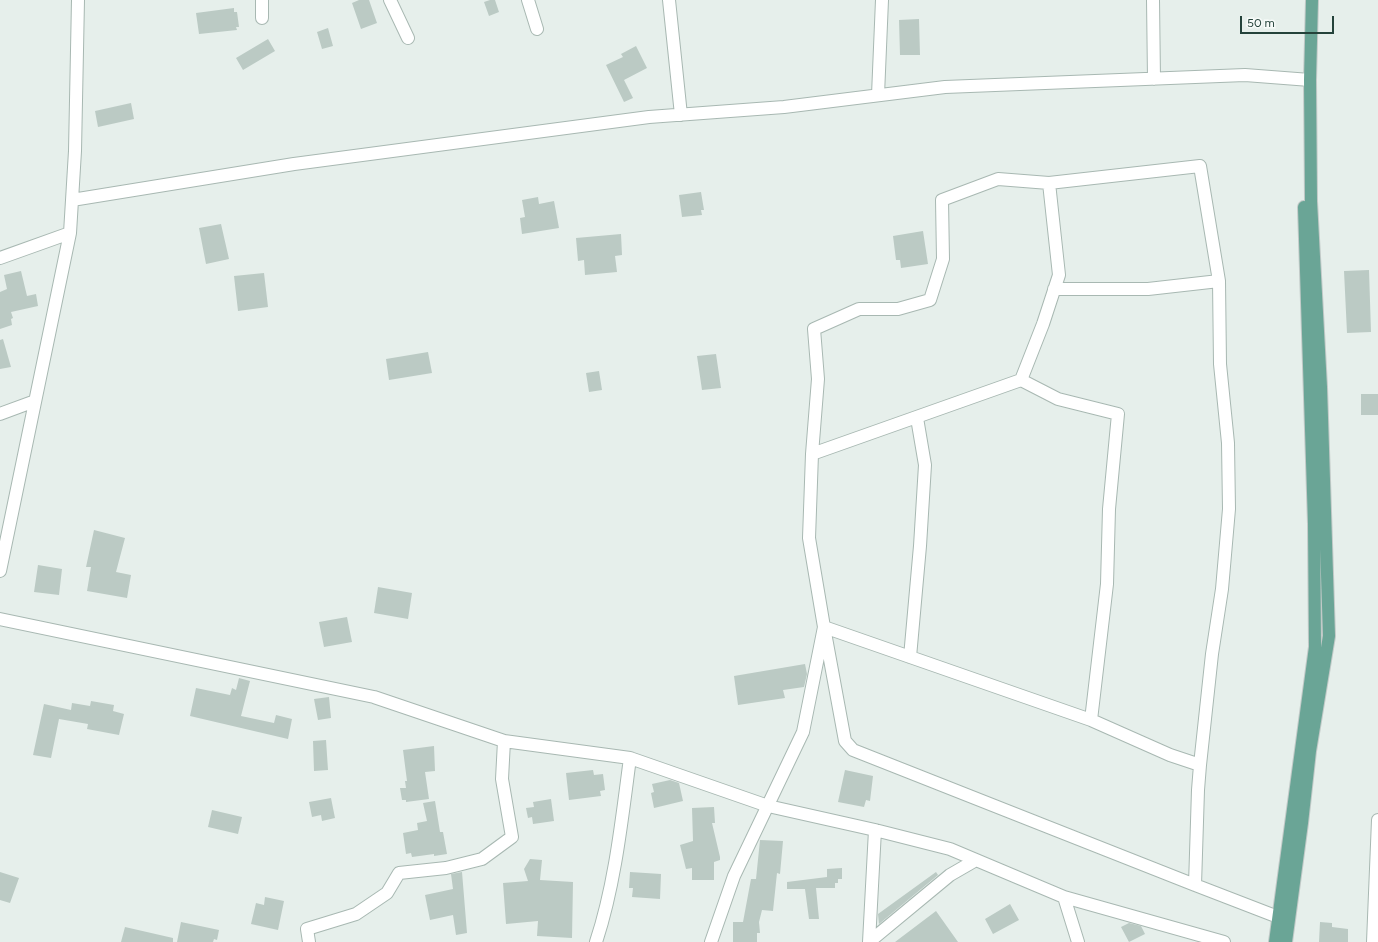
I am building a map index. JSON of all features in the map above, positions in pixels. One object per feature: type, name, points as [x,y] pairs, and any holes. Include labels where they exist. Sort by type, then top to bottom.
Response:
[{"type":"main road","points":[[1286,942],[1310,751],[1329,636],[1320,364],[1311,201],[1303,0]]},
{"type":"main road","points":[[1275,942],[1315,647],[1306,80],[1312,0]]},
{"type":"street","points":[[0,571],[70,233],[75,151],[78,0]]},
{"type":"street","points":[[262,0],[262,18]]},
{"type":"street","points":[[390,0],[408,38]]},
{"type":"street","points":[[528,0],[537,29]]},
{"type":"street","points":[[670,0],[681,115]]},
{"type":"street","points":[[878,95],[882,0]]},
{"type":"street","points":[[1153,0],[1154,79]]},
{"type":"street","points":[[72,200],[294,164],[649,117],[784,107],[945,87],[1245,75],[1306,80]]},
{"type":"street","points":[[1195,885],[1200,765],[1212,654],[1222,589],[1229,509],[1228,443],[1220,364],[1219,281],[1200,166],[1049,183],[998,179],[942,200],[943,259],[930,300],[898,309],[859,309],[814,329],[818,379],[812,454],[808,538],[844,741],[853,750],[1195,885],[1278,917]]},
{"type":"street","points":[[1021,380],[1044,324],[1059,275],[1049,183]]},
{"type":"street","points":[[0,258],[70,233]]},
{"type":"street","points":[[1054,289],[1148,289],[1219,281]]},
{"type":"street","points":[[812,454],[1021,380],[1058,399],[1118,414],[1109,508],[1107,584],[1091,720]]},
{"type":"street","points":[[0,414],[35,401]]},
{"type":"street","points":[[910,657],[920,546],[925,465],[917,418]]},
{"type":"street","points":[[0,619],[374,697],[504,741],[630,758],[768,806],[875,830],[950,849],[1064,897],[1224,942]]},
{"type":"street","points":[[824,627],[1091,720],[1170,754],[1200,765]]},
{"type":"street","points":[[711,942],[734,876],[803,732],[824,627]]},
{"type":"street","points":[[309,942],[307,929],[356,914],[387,893],[399,873],[446,868],[482,859],[512,837],[502,779],[504,741]]},
{"type":"street","points":[[596,942],[603,923],[619,835],[630,758]]},
{"type":"street","points":[[1373,942],[1378,820]]},
{"type":"street","points":[[869,942],[875,830]]},
{"type":"street","points":[[869,942],[950,875],[976,860]]},
{"type":"street","points":[[1064,897],[1078,942]]},
{"type":"building","points":[[359,0],[369,0],[377,23],[361,29],[352,3]]},
{"type":"building","points":[[495,0],[499,12],[489,16],[484,2]]},
{"type":"building","points":[[234,8],[234,12],[237,12],[239,27],[236,27],[237,30],[199,34],[196,13]]},
{"type":"building","points":[[919,19],[920,55],[900,55],[899,20]]},
{"type":"building","points":[[328,28],[333,46],[322,49],[317,32]]},
{"type":"building","points":[[268,39],[275,51],[243,70],[236,58]]},
{"type":"building","points":[[636,46],[647,68],[624,80],[633,98],[624,102],[606,65],[623,57],[621,54]]},
{"type":"building","points":[[131,103],[134,119],[98,127],[95,111]]},
{"type":"building","points":[[701,192],[704,210],[701,210],[702,215],[682,217],[679,195]]},
{"type":"building","points":[[538,197],[539,204],[554,201],[559,228],[522,234],[520,218],[525,217],[522,200]]},
{"type":"building","points":[[221,224],[229,259],[206,264],[199,228]]},
{"type":"building","points":[[923,231],[928,264],[901,268],[900,260],[896,260],[893,236]]},
{"type":"building","points":[[621,234],[622,255],[615,256],[617,272],[585,275],[584,260],[578,261],[576,238]]},
{"type":"building","points":[[1369,270],[1371,332],[1347,333],[1344,271]]},
{"type":"building","points":[[21,271],[27,296],[36,294],[38,306],[11,312],[13,318],[11,319],[12,325],[0,329],[0,292],[7,289],[4,275]]},
{"type":"building","points":[[264,273],[268,307],[238,311],[234,276]]},
{"type":"building","points":[[3,339],[11,367],[0,369],[0,340]]},
{"type":"building","points":[[428,352],[432,373],[389,380],[386,359]]},
{"type":"building","points":[[716,354],[721,388],[702,390],[697,356]]},
{"type":"building","points":[[599,371],[602,390],[589,392],[586,373]]},
{"type":"building","points":[[1361,394],[1378,394],[1378,415],[1361,415]]},
{"type":"building","points":[[94,530],[125,538],[116,572],[131,575],[127,598],[87,591],[91,567],[86,567]]},
{"type":"building","points":[[38,565],[62,569],[59,595],[34,592]]},
{"type":"building","points":[[378,587],[412,593],[408,619],[374,613]]},
{"type":"building","points":[[347,617],[352,642],[324,647],[319,622]]},
{"type":"building","points":[[805,664],[807,674],[804,687],[783,690],[785,698],[738,705],[734,676]]},
{"type":"building","points":[[239,678],[250,681],[241,716],[274,723],[276,715],[292,719],[288,739],[190,716],[196,688],[230,695],[232,688],[236,690]]},
{"type":"building","points":[[329,697],[331,718],[318,720],[314,699]]},
{"type":"building","points":[[91,701],[114,705],[113,711],[124,714],[119,735],[87,729],[88,724],[59,719],[51,758],[33,755],[44,704],[71,710],[72,703],[90,706]]},
{"type":"building","points":[[326,740],[328,770],[314,771],[313,741]]},
{"type":"building","points":[[434,746],[435,771],[425,772],[429,799],[406,802],[406,800],[402,800],[400,788],[406,788],[405,781],[407,781],[403,750]]},
{"type":"building","points":[[593,770],[594,775],[603,774],[605,790],[600,791],[601,796],[569,800],[566,773]]},
{"type":"building","points":[[845,770],[873,776],[870,801],[866,800],[864,807],[838,802]]},
{"type":"building","points":[[670,780],[679,783],[683,801],[654,808],[651,793],[654,792],[652,784]]},
{"type":"building","points":[[331,798],[335,818],[322,821],[321,815],[312,817],[309,802]]},
{"type":"building","points":[[551,799],[554,821],[533,824],[532,817],[528,818],[526,808],[534,807],[533,802]]},
{"type":"building","points":[[435,801],[440,832],[443,832],[447,854],[412,857],[411,853],[406,854],[403,833],[418,830],[417,823],[427,821],[423,803]]},
{"type":"building","points":[[714,807],[715,823],[712,823],[720,860],[714,862],[714,880],[692,880],[692,868],[686,869],[680,845],[693,841],[692,808]]},
{"type":"building","points":[[212,810],[242,817],[238,834],[208,827]]},
{"type":"building","points":[[760,840],[783,841],[780,874],[777,873],[773,911],[762,910],[759,922],[760,933],[757,933],[757,942],[733,942],[733,922],[743,922],[751,879],[756,879]]},
{"type":"building","points":[[530,859],[542,860],[540,880],[573,882],[572,938],[537,936],[538,921],[506,924],[503,883],[528,881],[524,869]]},
{"type":"building","points":[[842,868],[842,879],[838,879],[838,883],[835,883],[835,888],[816,888],[819,919],[809,919],[805,889],[787,889],[787,882],[827,877],[827,869]]},
{"type":"building","points":[[0,872],[19,878],[10,903],[0,900]]},
{"type":"building","points":[[462,872],[467,933],[456,935],[453,915],[430,920],[425,895],[453,889],[451,874]]},
{"type":"building","points":[[630,872],[661,874],[660,899],[632,897],[633,888],[629,888]]},
{"type":"building","points":[[936,872],[938,875],[879,924],[878,914]]},
{"type":"building","points":[[265,897],[284,901],[278,930],[251,924],[256,903],[264,905]]},
{"type":"building","points":[[1010,904],[1019,920],[993,934],[985,919]]},
{"type":"building","points":[[936,911],[958,942],[895,942]]},
{"type":"building","points":[[181,922],[219,930],[217,940],[214,939],[213,942],[177,942]]},
{"type":"building","points":[[1320,922],[1332,923],[1332,927],[1348,929],[1348,942],[1319,942]]},
{"type":"building","points":[[1129,923],[1141,926],[1145,934],[1129,942],[1121,927]]},
{"type":"building","points":[[125,927],[173,938],[173,942],[121,942]]}]
